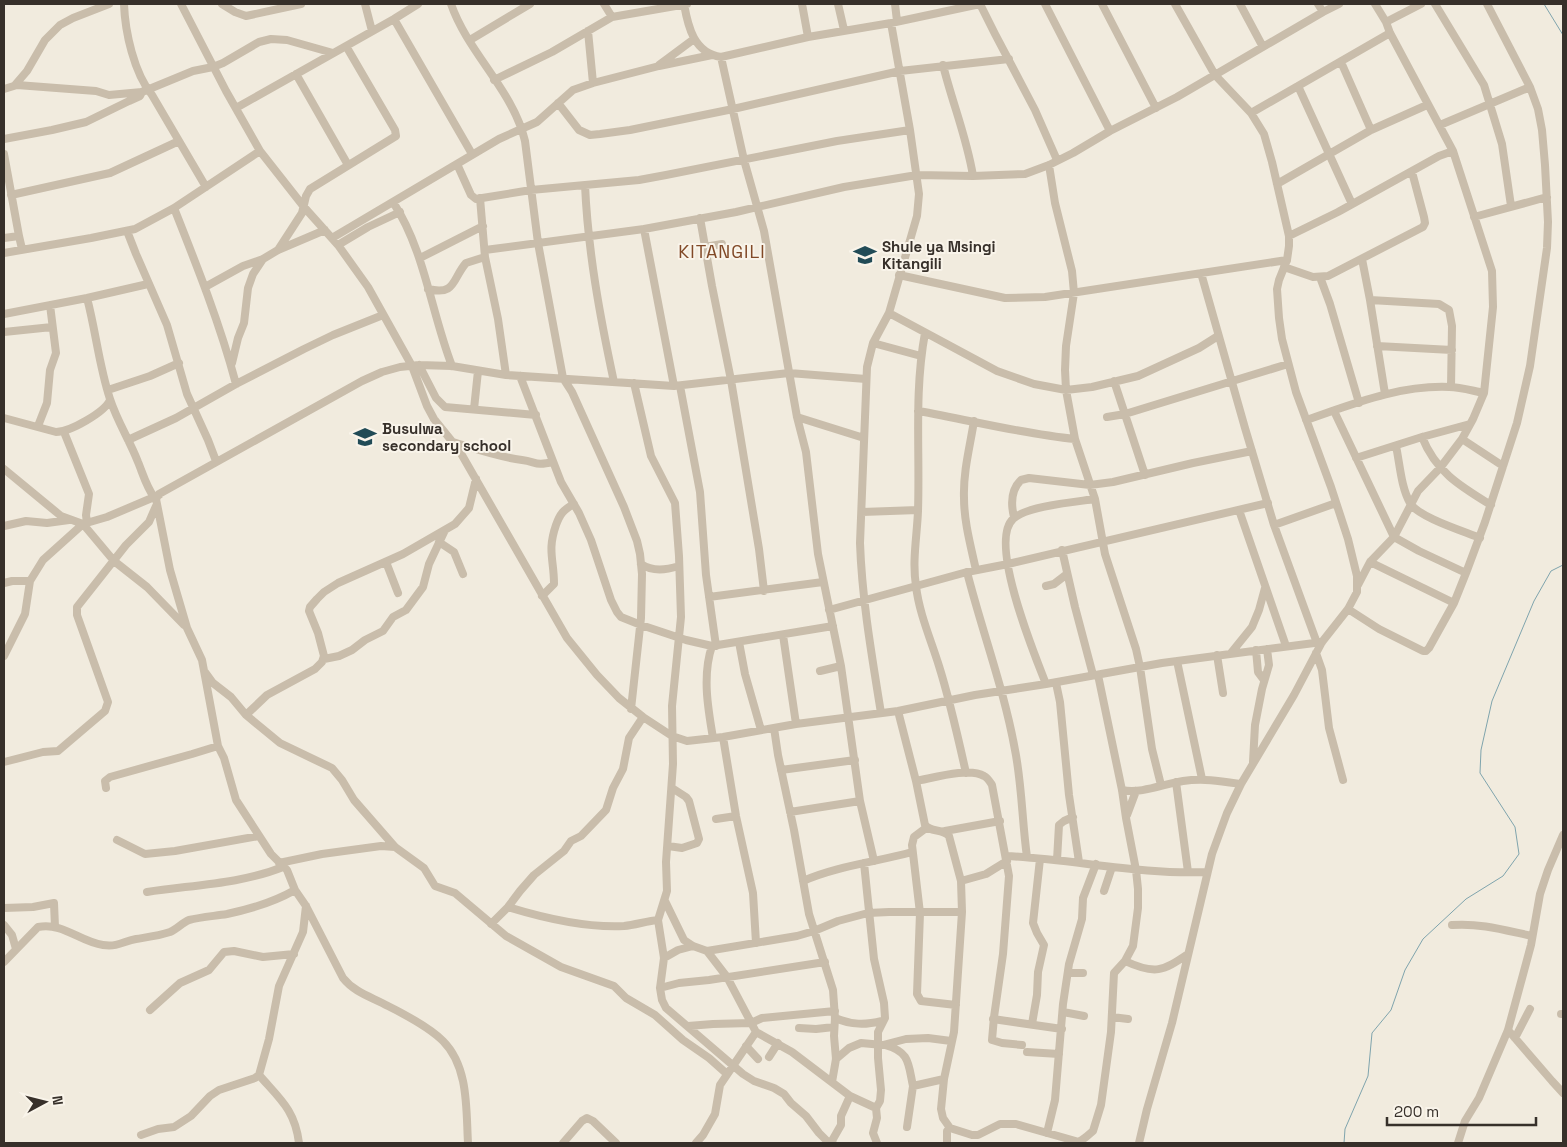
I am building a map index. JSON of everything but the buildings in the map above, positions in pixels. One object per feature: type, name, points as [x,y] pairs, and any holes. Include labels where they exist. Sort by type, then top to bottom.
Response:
[{"type":"street","points":[[15,85],[28,71],[45,40],[60,25],[109,4]]},
{"type":"street","points":[[124,4],[133,54],[145,91],[179,141],[206,188]]},
{"type":"street","points":[[181,4],[213,67],[260,151],[304,207],[332,238],[368,287],[383,315],[441,404],[448,408],[536,415]]},
{"type":"street","points":[[222,4],[246,16],[301,4]]},
{"type":"street","points":[[364,4],[372,30]]},
{"type":"street","points":[[236,108],[418,4]]},
{"type":"street","points":[[451,4],[470,40],[523,129],[538,243],[564,378],[591,433],[637,541],[641,564],[641,625],[631,709]]},
{"type":"street","points":[[470,40],[530,4]]},
{"type":"street","points":[[604,4],[612,16]]},
{"type":"street","points":[[626,4],[628,13]]},
{"type":"street","points":[[494,80],[552,52],[612,16],[686,4],[694,39],[701,48],[712,55]]},
{"type":"street","points":[[802,4],[808,37]]},
{"type":"street","points":[[838,4],[844,30]]},
{"type":"street","points":[[881,713],[865,602],[860,543],[866,379],[868,358],[873,343],[889,313],[917,216],[919,194],[900,71],[894,22],[895,4]]},
{"type":"street","points":[[926,4],[928,14]]},
{"type":"street","points":[[332,238],[472,154],[507,135],[537,122],[573,90],[659,66],[712,55],[721,56],[808,37],[980,4],[1035,110],[1057,160]]},
{"type":"street","points":[[1045,4],[1110,131]]},
{"type":"street","points":[[1102,4],[1156,108]]},
{"type":"street","points":[[1175,4],[1215,75],[1251,113],[1264,134],[1289,236],[1286,264],[1279,280],[1278,302],[1288,364],[1336,503],[1353,557],[1358,585]]},
{"type":"street","points":[[1240,4],[1263,46]]},
{"type":"street","points":[[1318,4],[1323,12]]},
{"type":"street","points":[[428,289],[438,292],[448,289],[457,279],[466,263],[485,253],[538,243],[644,229],[736,212],[844,187],[917,175],[1016,175],[1049,165],[1156,108],[1339,4]]},
{"type":"street","points":[[1139,1143],[1147,1109],[1167,1045],[1207,872],[1221,827],[1241,784],[1294,695],[1316,653],[1319,642],[1348,609],[1370,562],[1394,537],[1418,490],[1440,468],[1462,439],[1484,393],[1493,307],[1492,271],[1452,151],[1440,125],[1426,105],[1386,22],[1375,4]]},
{"type":"street","points":[[1386,22],[1421,4]]},
{"type":"street","points":[[1435,4],[1476,70],[1491,104],[1502,144],[1511,206]]},
{"type":"street","points":[[1348,609],[1379,629],[1426,651],[1432,645],[1454,603],[1480,538],[1517,423],[1530,366],[1547,248],[1547,197],[1542,130],[1538,109],[1530,87],[1487,4]]},
{"type":"street","points":[[394,19],[472,154]]},
{"type":"street","points":[[588,31],[593,83]]},
{"type":"street","points":[[1251,113],[1390,33]]},
{"type":"street","points":[[4,138],[86,122],[145,91],[193,70],[213,67],[231,59],[259,42],[271,39],[287,40],[333,53]]},
{"type":"street","points":[[659,66],[694,39]]},
{"type":"street","points":[[278,250],[304,207],[306,196],[310,189],[396,136],[346,46]]},
{"type":"street","points":[[721,56],[744,160],[764,230],[809,474],[814,528],[823,582],[850,717],[860,801],[874,861]]},
{"type":"street","points":[[558,102],[573,124],[579,130],[590,135],[630,130],[733,109],[900,71],[1009,59]]},
{"type":"street","points":[[1341,62],[1371,130]]},
{"type":"street","points":[[943,65],[948,89],[967,147],[973,176]]},
{"type":"street","points":[[296,74],[348,165]]},
{"type":"street","points":[[4,89],[15,85],[89,91],[109,95],[145,91]]},
{"type":"street","points":[[1298,86],[1352,204]]},
{"type":"street","points":[[1440,125],[1530,87]]},
{"type":"street","points":[[1277,184],[1371,130],[1426,105]]},
{"type":"street","points":[[457,164],[471,195],[474,198],[480,198],[531,190],[639,180],[837,141],[910,130]]},
{"type":"street","points":[[11,195],[110,173],[179,141]]},
{"type":"street","points":[[4,254],[22,249],[128,231],[150,222],[174,208],[260,151]]},
{"type":"street","points":[[1289,236],[1439,156],[1452,151]]},
{"type":"street","points":[[4,154],[18,236],[22,249]]},
{"type":"street","points":[[1049,165],[1055,203],[1072,272],[1074,293],[1066,346],[1066,390],[1075,440],[1095,498],[1105,554],[1129,626],[1140,667],[1151,742],[1161,785]]},
{"type":"street","points":[[899,275],[1005,298],[1045,297],[1201,272],[1286,264],[1302,274],[1320,277],[1336,273],[1424,225],[1421,203],[1412,172]]},
{"type":"street","points":[[585,185],[588,237],[602,327],[614,382]]},
{"type":"street","points":[[1474,217],[1547,197]]},
{"type":"street","points":[[480,198],[485,253],[506,375]]},
{"type":"street","points":[[393,202],[400,212],[420,258],[452,366]]},
{"type":"street","points":[[174,208],[232,363],[236,384]]},
{"type":"street","points":[[338,246],[368,227],[400,212]]},
{"type":"street","points":[[700,218],[731,380],[759,549],[764,591]]},
{"type":"street","points":[[420,258],[483,226]]},
{"type":"street","points":[[644,229],[700,492],[714,646],[707,670],[708,705],[713,738]]},
{"type":"street","points":[[205,287],[243,266],[264,259],[278,250],[325,230]]},
{"type":"street","points":[[128,231],[148,284],[167,325],[188,394],[216,461]]},
{"type":"street","points":[[4,238],[18,236]]},
{"type":"street","points":[[705,247],[722,244]]},
{"type":"street","points":[[232,363],[244,323],[248,288],[253,274],[264,259]]},
{"type":"street","points":[[1362,259],[1386,394]]},
{"type":"street","points":[[1201,272],[1274,525],[1319,642]]},
{"type":"street","points":[[1320,277],[1330,304],[1359,402]]},
{"type":"street","points":[[4,314],[148,284]]},
{"type":"street","points":[[87,298],[92,317],[98,359],[110,400],[147,486],[157,495]]},
{"type":"street","points":[[1370,300],[1428,303],[1446,307],[1451,313],[1452,320],[1451,387]]},
{"type":"street","points":[[38,426],[47,404],[50,370],[56,353],[50,305]]},
{"type":"street","points":[[889,313],[996,371],[1034,384],[1066,390],[1080,389],[1138,376],[1199,348],[1218,336]]},
{"type":"street","points":[[128,440],[194,408],[236,384],[333,335],[383,315]]},
{"type":"street","points":[[4,332],[52,327]]},
{"type":"street","points":[[926,333],[921,356],[918,412],[918,510],[914,564],[916,586],[966,773]]},
{"type":"street","points":[[873,343],[921,356]]},
{"type":"street","points":[[1377,346],[1452,350]]},
{"type":"street","points":[[108,390],[179,364]]},
{"type":"street","points":[[1107,417],[1125,414],[1288,364]]},
{"type":"street","points":[[4,656],[25,614],[30,581],[43,560],[85,524],[107,518],[157,495],[362,381],[382,372],[415,366],[452,366],[506,375],[677,386],[789,373],[866,379]]},
{"type":"street","points":[[415,366],[427,406],[434,419],[453,442],[476,479],[542,596],[574,648],[611,690],[631,709],[672,736],[687,741],[898,711],[948,700],[1177,661],[1319,642]]},
{"type":"street","points":[[474,409],[478,371]]},
{"type":"street","points":[[520,376],[553,462],[591,540],[611,600],[617,612],[627,621],[714,646],[833,626]]},
{"type":"street","points":[[1114,381],[1145,475]]},
{"type":"street","points":[[634,383],[651,456],[675,503],[679,566],[681,617],[672,706],[672,788],[666,862],[667,891],[658,920],[664,958],[660,988],[663,1004],[732,1065],[754,1081],[781,1091],[806,1116],[819,1133],[831,1143],[841,1125],[841,1116],[850,1096]]},
{"type":"street","points":[[1306,420],[1386,394],[1417,389],[1451,387],[1484,393]]},
{"type":"street","points":[[4,418],[56,432],[64,432],[102,411],[110,400]]},
{"type":"street","points":[[1334,410],[1394,537],[1466,574]]},
{"type":"street","points":[[918,412],[974,421],[1024,433],[1075,440]]},
{"type":"street","points":[[797,417],[864,438]]},
{"type":"street","points":[[974,421],[966,466],[964,495],[971,571],[1017,761],[1027,857]]},
{"type":"street","points":[[1356,458],[1470,424]]},
{"type":"street","points":[[64,432],[89,494],[85,524]]},
{"type":"street","points":[[1422,437],[1428,452],[1440,468],[1468,491],[1491,505]]},
{"type":"street","points":[[1462,439],[1503,466]]},
{"type":"street","points":[[453,442],[510,459],[538,464],[553,462]]},
{"type":"street","points":[[1396,446],[1404,488],[1410,505],[1422,514],[1480,538]]},
{"type":"street","points":[[1014,517],[1012,506],[1014,490],[1021,480],[1029,478],[1090,485],[1113,482],[1193,463],[1252,452]]},
{"type":"street","points":[[4,470],[61,516],[85,524],[114,560],[147,586],[187,628]]},
{"type":"street","points":[[324,659],[318,633],[309,612],[310,607],[324,592],[338,583],[424,543],[461,519],[469,508],[476,479]]},
{"type":"street","points":[[157,495],[156,506],[170,570],[187,628],[202,660],[218,746],[224,758],[236,800],[259,836],[290,876],[295,890],[306,906],[343,978],[349,985],[366,996],[404,1015],[438,1036],[452,1052],[460,1071],[464,1088],[468,1143]]},
{"type":"street","points":[[1046,684],[1025,628],[1008,564],[1008,524],[1014,517],[1032,510],[1095,498]]},
{"type":"street","points":[[829,610],[865,602],[971,571],[1268,503]]},
{"type":"street","points":[[1274,525],[1336,503]]},
{"type":"street","points":[[542,596],[554,584],[551,547],[560,515],[563,510],[574,504]]},
{"type":"street","points":[[4,762],[43,752],[58,751],[107,708],[108,702],[76,610],[78,604],[91,591],[126,544],[149,522],[156,506]]},
{"type":"street","points":[[862,512],[918,510]]},
{"type":"street","points":[[1239,510],[1286,646]]},
{"type":"street","points":[[4,526],[26,521],[46,524],[69,520]]},
{"type":"street","points":[[246,715],[267,695],[315,669],[324,659],[346,653],[368,638],[379,634],[393,617],[406,610],[423,588],[427,568],[445,530]]},
{"type":"street","points":[[439,542],[454,552],[463,574]]},
{"type":"street","points":[[945,831],[951,840],[961,881],[962,912],[954,1032],[944,1079],[942,1114],[950,1128],[978,1139],[997,1126],[1005,1124],[1022,1125],[1030,1129],[1079,1142],[1093,1131],[1102,1105],[1112,1017],[1114,973],[1125,961],[1133,946],[1138,908],[1136,870],[1122,790],[1095,675],[1062,550]]},
{"type":"street","points":[[386,562],[398,593]]},
{"type":"street","points":[[1370,562],[1454,603]]},
{"type":"street","points":[[641,564],[648,568],[660,570],[679,566]]},
{"type":"street","points":[[1046,586],[1054,584],[1067,574]]},
{"type":"street","points":[[4,583],[10,581],[30,581]]},
{"type":"street","points":[[709,597],[823,582]]},
{"type":"street","points":[[1231,653],[1252,627],[1259,610],[1265,586]]},
{"type":"street","points":[[783,635],[796,724]]},
{"type":"street","points":[[739,642],[745,674],[761,730]]},
{"type":"street","points":[[1253,763],[1254,734],[1264,680],[1269,665],[1267,649]]},
{"type":"street","points":[[1256,650],[1258,672],[1264,680]]},
{"type":"street","points":[[1316,653],[1322,670],[1330,728],[1343,780]]},
{"type":"street","points":[[1217,655],[1223,693]]},
{"type":"street","points":[[1177,661],[1202,779]]},
{"type":"street","points":[[820,671],[841,666]]},
{"type":"street","points":[[204,671],[213,683],[231,697],[246,715],[280,743],[332,768],[354,800],[396,847],[424,868],[435,886],[455,893],[491,924],[518,943],[561,967],[614,986],[626,998],[655,1015],[683,1040],[709,1058],[727,1074]]},
{"type":"street","points":[[1056,682],[1079,862]]},
{"type":"street","points":[[898,711],[926,828]]},
{"type":"street","points":[[491,924],[508,907],[534,875],[564,851],[572,840],[581,836],[606,810],[623,769],[629,738],[643,718]]},
{"type":"street","points":[[774,728],[814,931],[833,990],[836,1060],[832,1082]]},
{"type":"street","points":[[723,737],[736,816],[753,893],[756,943]]},
{"type":"street","points":[[106,788],[105,781],[110,777],[218,746]]},
{"type":"street","points":[[781,770],[854,760]]},
{"type":"street","points":[[916,781],[966,773],[983,775],[987,778],[994,793],[1009,876],[1003,954],[992,1040],[1022,1045]]},
{"type":"street","points":[[1122,790],[1136,791],[1176,782],[1202,779],[1241,784]]},
{"type":"street","points":[[1176,782],[1188,872]]},
{"type":"street","points":[[668,846],[682,848],[694,845],[699,841],[700,837],[693,822],[693,811],[689,801],[672,788]]},
{"type":"street","points":[[1126,818],[1136,791]]},
{"type":"street","points":[[790,812],[860,801]]},
{"type":"street","points":[[716,819],[736,816]]},
{"type":"street","points":[[1057,860],[1059,826],[1064,821],[1073,817]]},
{"type":"street","points":[[956,1004],[921,1001],[917,994],[920,913],[912,852],[914,837],[926,828],[945,831],[1000,821]]},
{"type":"street","points":[[117,840],[145,854],[175,851],[259,836]]},
{"type":"street","points":[[1458,1143],[1464,1121],[1479,1098],[1508,1030],[1524,974],[1540,894],[1563,836]]},
{"type":"street","points":[[147,892],[240,879],[263,874],[281,865],[322,854],[380,846],[396,847]]},
{"type":"street","points":[[803,881],[818,874],[912,852]]},
{"type":"street","points":[[961,881],[980,877],[1006,858],[1027,857],[1136,870],[1207,872]]},
{"type":"street","points":[[1032,1024],[1037,995],[1038,972],[1044,945],[1034,929],[1033,923],[1040,859]]},
{"type":"street","points":[[864,863],[874,959],[884,1003],[885,1018],[878,1032],[881,1044],[878,1058],[881,1090],[880,1101],[876,1108],[877,1117],[874,1134],[877,1143]]},
{"type":"street","points":[[1047,1134],[1060,1054],[1068,972],[1072,950],[1082,919],[1084,898],[1096,864]]},
{"type":"street","points":[[1104,891],[1112,867]]},
{"type":"street","points":[[4,962],[35,928],[44,926],[55,927],[68,930],[94,943],[103,945],[120,944],[168,932],[188,921],[276,901],[295,890]]},
{"type":"street","points":[[665,901],[684,940],[693,946],[707,951],[814,931],[838,921],[868,913],[962,912]]},
{"type":"street","points":[[4,908],[33,907],[54,902],[55,927]]},
{"type":"street","points":[[141,1135],[158,1128],[174,1127],[191,1116],[210,1096],[219,1090],[259,1075],[269,1040],[279,986],[303,932],[306,906]]},
{"type":"street","points":[[508,907],[544,917],[591,924],[626,926],[638,922],[658,920]]},
{"type":"street","points":[[1452,925],[1476,924],[1484,927],[1493,926],[1532,936]]},
{"type":"street","points":[[4,925],[12,935],[16,950]]},
{"type":"street","points":[[664,958],[678,950],[693,946]]},
{"type":"street","points":[[150,1010],[180,983],[210,970],[224,952],[234,951],[263,956],[294,954]]},
{"type":"street","points":[[707,951],[727,977],[756,1032],[778,1043],[850,1096],[876,1108]]},
{"type":"street","points":[[1125,961],[1138,967],[1164,969],[1188,954]]},
{"type":"street","points":[[660,988],[679,983],[825,962]]},
{"type":"street","points":[[1068,972],[1083,973]]},
{"type":"street","points":[[1515,1038],[1530,1009]]},
{"type":"street","points":[[1063,1012],[1084,1016]]},
{"type":"street","points":[[1112,1017],[1128,1019]]},
{"type":"street","points":[[688,1026],[751,1023],[762,1018],[835,1019],[867,1025],[882,1022]]},
{"type":"street","points":[[799,1028],[816,1029],[835,1019]]},
{"type":"street","points":[[994,1019],[1062,1029]]},
{"type":"street","points":[[1508,1030],[1563,1092]]},
{"type":"street","points":[[696,1143],[715,1114],[720,1085],[756,1032]]},
{"type":"street","points":[[836,1060],[849,1048],[857,1044],[881,1044],[906,1039],[928,1038],[951,1041]]},
{"type":"street","points":[[769,1057],[778,1043]]},
{"type":"street","points":[[881,1044],[899,1050],[906,1056],[913,1086],[907,1127]]},
{"type":"street","points":[[746,1046],[758,1059]]},
{"type":"street","points":[[1027,1052],[1060,1054]]},
{"type":"street","points":[[259,1075],[291,1113],[297,1129],[299,1143]]},
{"type":"street","points":[[913,1086],[944,1079]]},
{"type":"street","points":[[563,1143],[582,1121],[587,1118],[593,1121],[616,1143]]},
{"type":"street","points":[[947,1143],[947,1131],[950,1128]]},
{"type":"waterway","points":[[1544,4],[1563,35]]},
{"type":"waterway","points":[[1344,1143],[1345,1129],[1368,1076],[1372,1033],[1391,1010],[1405,970],[1423,939],[1466,899],[1503,876],[1519,854],[1515,827],[1480,773],[1481,750],[1492,701],[1534,601],[1551,571],[1563,565]]},
{"type":"place","name":"Shule ya Msingi Kitangili","points":[[865,255]]},
{"type":"place","name":"Busulwa secondary school","points":[[365,437]]},
{"type":"district","name":"KITANGILI","points":[[722,251]]}]
